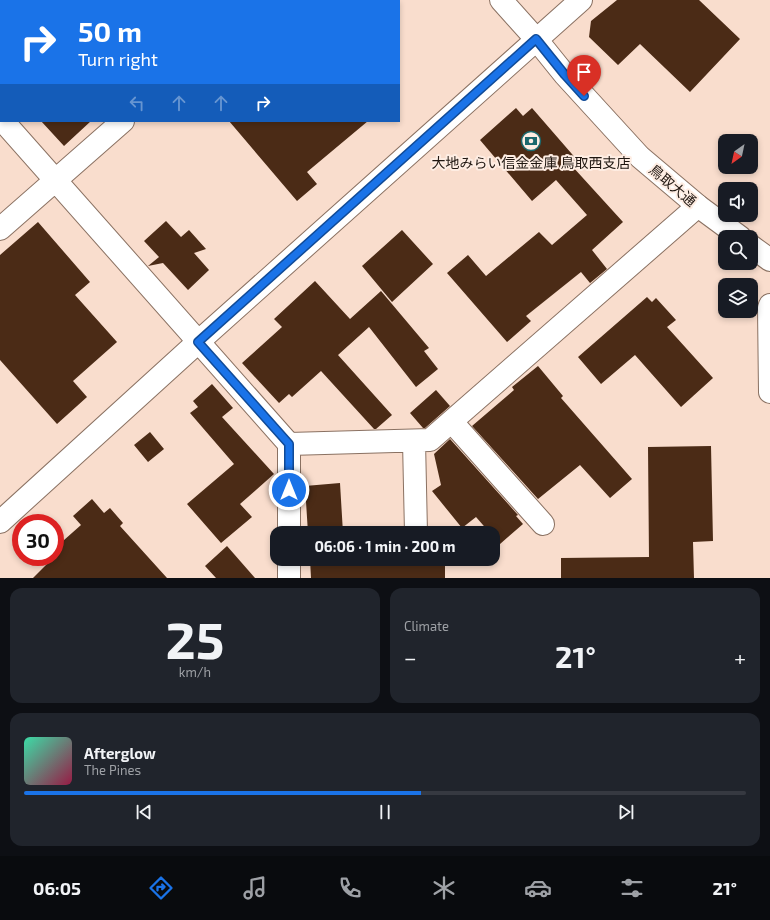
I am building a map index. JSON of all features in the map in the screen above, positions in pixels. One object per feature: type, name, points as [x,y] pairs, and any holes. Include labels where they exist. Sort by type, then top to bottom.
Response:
[{"type":"main road","name":"鳥取大通","points":[[501,0],[536,39],[565,75],[640,157],[698,206],[731,230]]},
{"type":"main road","points":[[0,522],[198,342],[581,0]]},
{"type":"main road","points":[[4,122],[289,444],[289,526]]},
{"type":"main road","points":[[0,229],[122,122]]},
{"type":"main road","points":[[289,444],[430,440],[698,206]]},
{"type":"main road","points":[[758,251],[770,260]]},
{"type":"main road","points":[[770,305],[770,392]]},
{"type":"main road","points":[[452,422],[543,524]]},
{"type":"main road","points":[[414,441],[416,526]]},
{"type":"main road","points":[[289,566],[289,578]]},
{"type":"building","points":[[617,0],[699,0],[740,39],[690,92],[640,44],[618,65],[589,37],[591,21]]},
{"type":"building","points":[[516,108],[523,116],[532,108],[578,161],[572,166],[623,222],[592,250],[607,269],[590,283],[581,272],[526,316],[531,321],[507,342],[447,273],[468,255],[486,276],[539,232],[552,245],[587,215],[556,180],[532,201],[480,140]]},
{"type":"building","points":[[42,122],[90,122],[64,146]]},
{"type":"building","points":[[230,122],[367,122],[307,172],[317,184],[297,201]]},
{"type":"building","points":[[166,221],[181,237],[189,230],[206,249],[194,253],[209,270],[188,290],[163,263],[148,266],[159,257],[144,241]]},
{"type":"building","points":[[38,222],[90,282],[75,295],[117,342],[73,381],[87,397],[57,424],[0,360],[0,255]]},
{"type":"building","points":[[402,230],[433,264],[392,302],[362,266]]},
{"type":"building","points":[[315,281],[350,319],[381,291],[429,348],[424,351],[438,369],[416,387],[369,327],[338,355],[392,415],[376,429],[374,429],[321,371],[292,397],[289,394],[279,403],[242,363],[282,327],[274,319]]},
{"type":"building","points":[[647,297],[652,302],[656,298],[676,320],[667,327],[713,378],[681,407],[635,355],[601,384],[578,357]]},
{"type":"building","points":[[538,366],[563,396],[561,398],[632,479],[610,498],[580,465],[538,499],[472,426],[514,390],[512,387]]},
{"type":"building","points":[[212,384],[233,408],[222,417],[274,474],[240,504],[252,517],[221,543],[187,504],[234,464],[190,413],[198,407],[193,401]]},
{"type":"building","points":[[436,390],[450,406],[425,428],[423,428],[410,413]]},
{"type":"building","points":[[150,432],[164,449],[148,462],[134,445]]},
{"type":"building","points":[[450,439],[518,515],[516,516],[523,524],[500,544],[500,526],[484,526],[476,517],[465,526],[460,526],[432,491],[441,485],[434,454]]},
{"type":"building","points":[[711,446],[713,541],[693,542],[694,578],[561,578],[561,558],[649,557],[648,447]]},
{"type":"building","points":[[340,483],[343,526],[308,526],[305,486]]},
{"type":"building","points":[[92,499],[104,513],[110,508],[123,523],[120,526],[167,578],[33,578],[45,566],[64,566],[64,540],[81,525],[73,516]]},
{"type":"building","points":[[227,546],[255,578],[216,578],[205,566]]},
{"type":"building","points":[[310,566],[445,566],[445,578],[311,578]]},
{"type":"place","name":"大地みらい信金金庫 鳥取西支店","points":[[531,141]]},
{"type":"route","points":[[289,490],[289,444],[198,342],[536,39],[584,96]]}]
